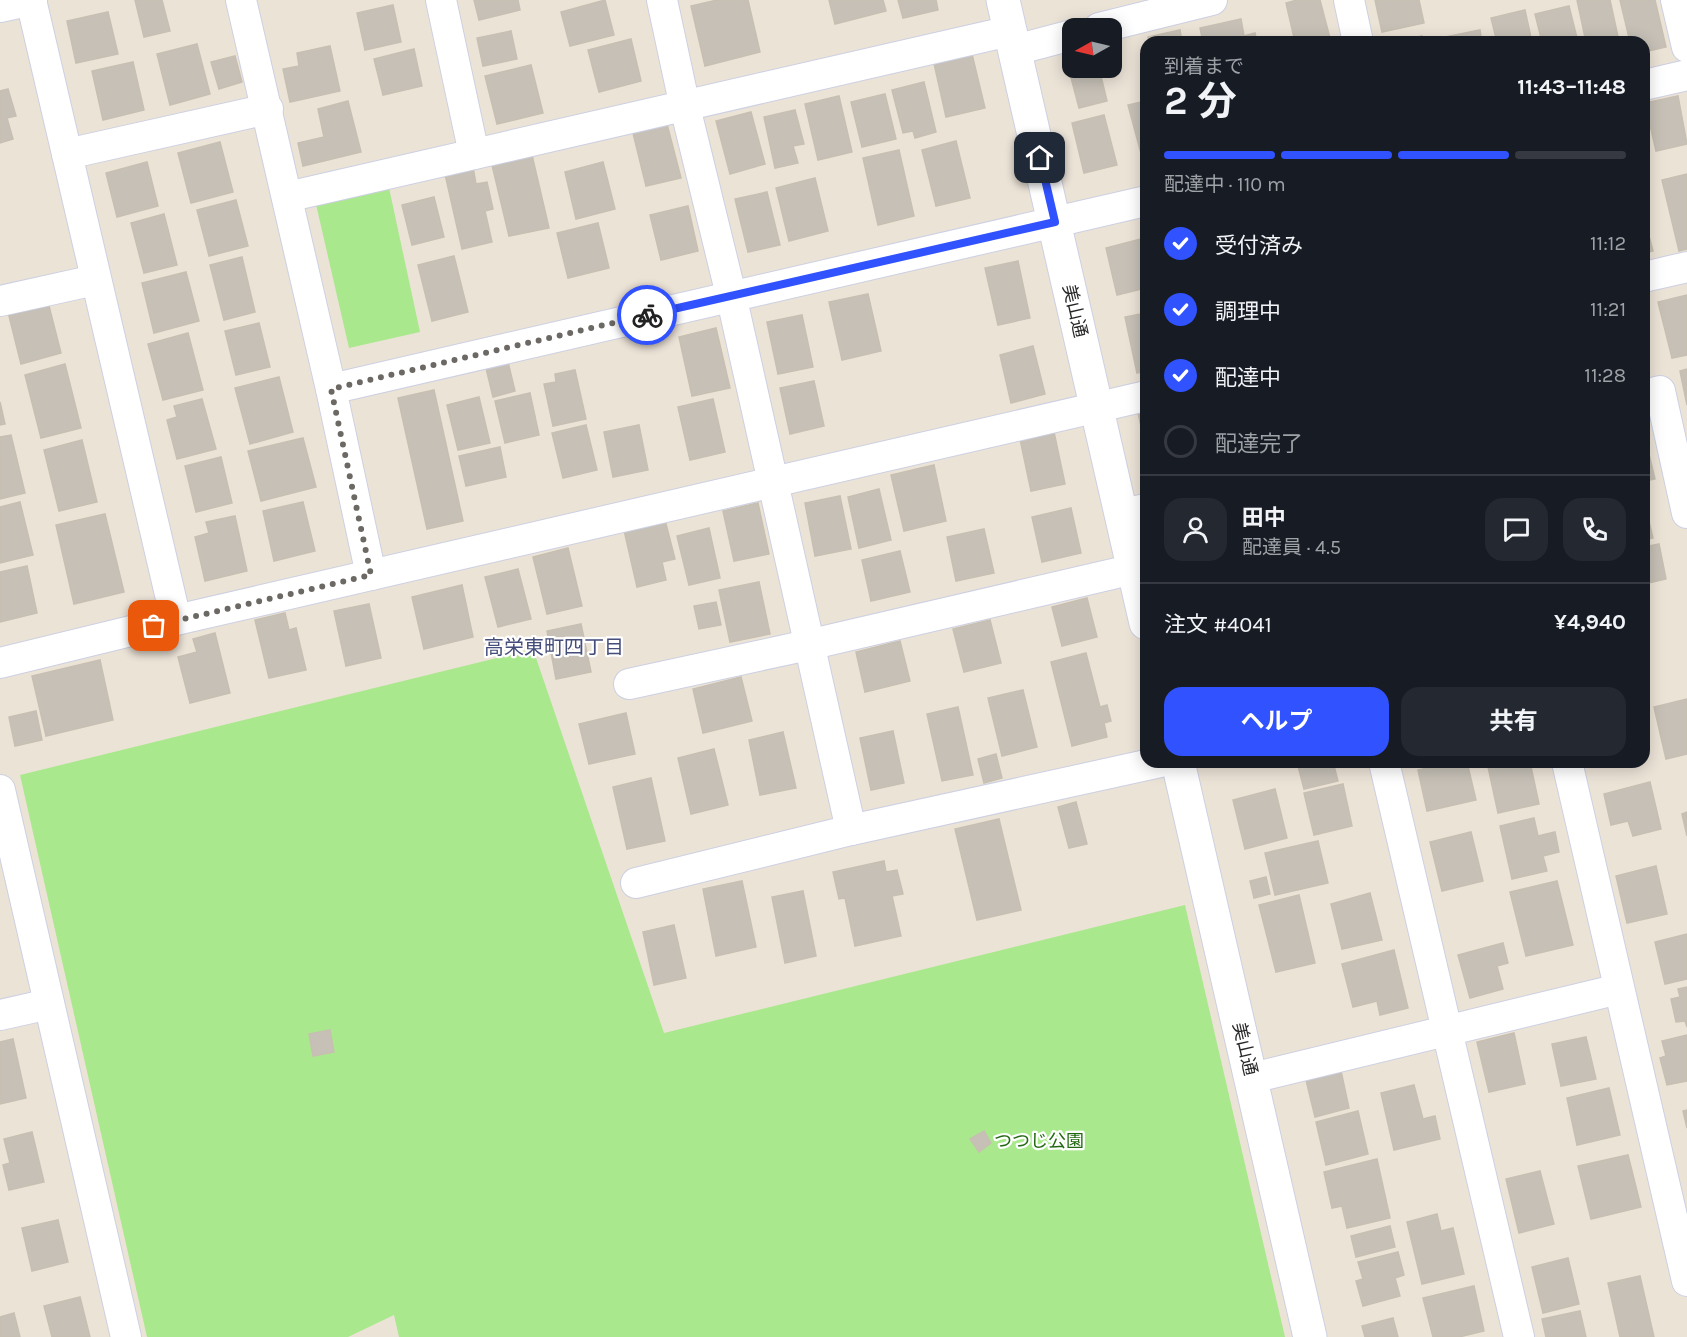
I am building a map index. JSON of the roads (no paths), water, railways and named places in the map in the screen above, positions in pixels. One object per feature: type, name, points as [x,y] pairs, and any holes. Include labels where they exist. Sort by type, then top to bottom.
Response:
[{"type":"street","points":[[0,7],[31,0],[176,620]]},
{"type":"street","points":[[242,0],[371,575]]},
{"type":"street","points":[[441,0],[474,154]]},
{"type":"street","points":[[662,0],[851,830]]},
{"type":"street","name":"美山通","points":[[1003,0],[1098,408],[1134,512],[1134,569],[1140,596]]},
{"type":"street","points":[[1348,0],[1357,36]]},
{"type":"street","points":[[1676,0],[1687,47]]},
{"type":"street","points":[[1122,22],[1199,2]]},
{"type":"street","points":[[287,197],[685,106],[1013,41],[1062,36]]},
{"type":"street","points":[[1650,84],[1687,75]]},
{"type":"street","points":[[67,154],[268,109]]},
{"type":"street","points":[[331,389],[1140,202]]},
{"type":"street","points":[[1650,276],[1687,267]]},
{"type":"street","points":[[0,301],[95,280]]},
{"type":"street","points":[[1650,394],[1660,391],[1681,455],[1687,513]]},
{"type":"street","points":[[0,663],[176,620],[1140,398]]},
{"type":"street","points":[[629,684],[1134,569]]},
{"type":"street","points":[[636,882],[851,830],[1140,766]]},
{"type":"street","name":"美山通","points":[[1179,768],[1310,1337]]},
{"type":"street","points":[[1385,768],[1519,1337]]},
{"type":"street","points":[[1568,768],[1687,1281]]},
{"type":"street","points":[[0,790],[126,1337]]},
{"type":"street","points":[[1252,1078],[1619,989]]},
{"type":"street","points":[[0,1015],[49,1004]]},
{"type":"district","name":"高栄東町四丁目","points":[[554,647]]},
{"type":"park label","name":"つつじ公園","points":[[1039,1141]]}]
